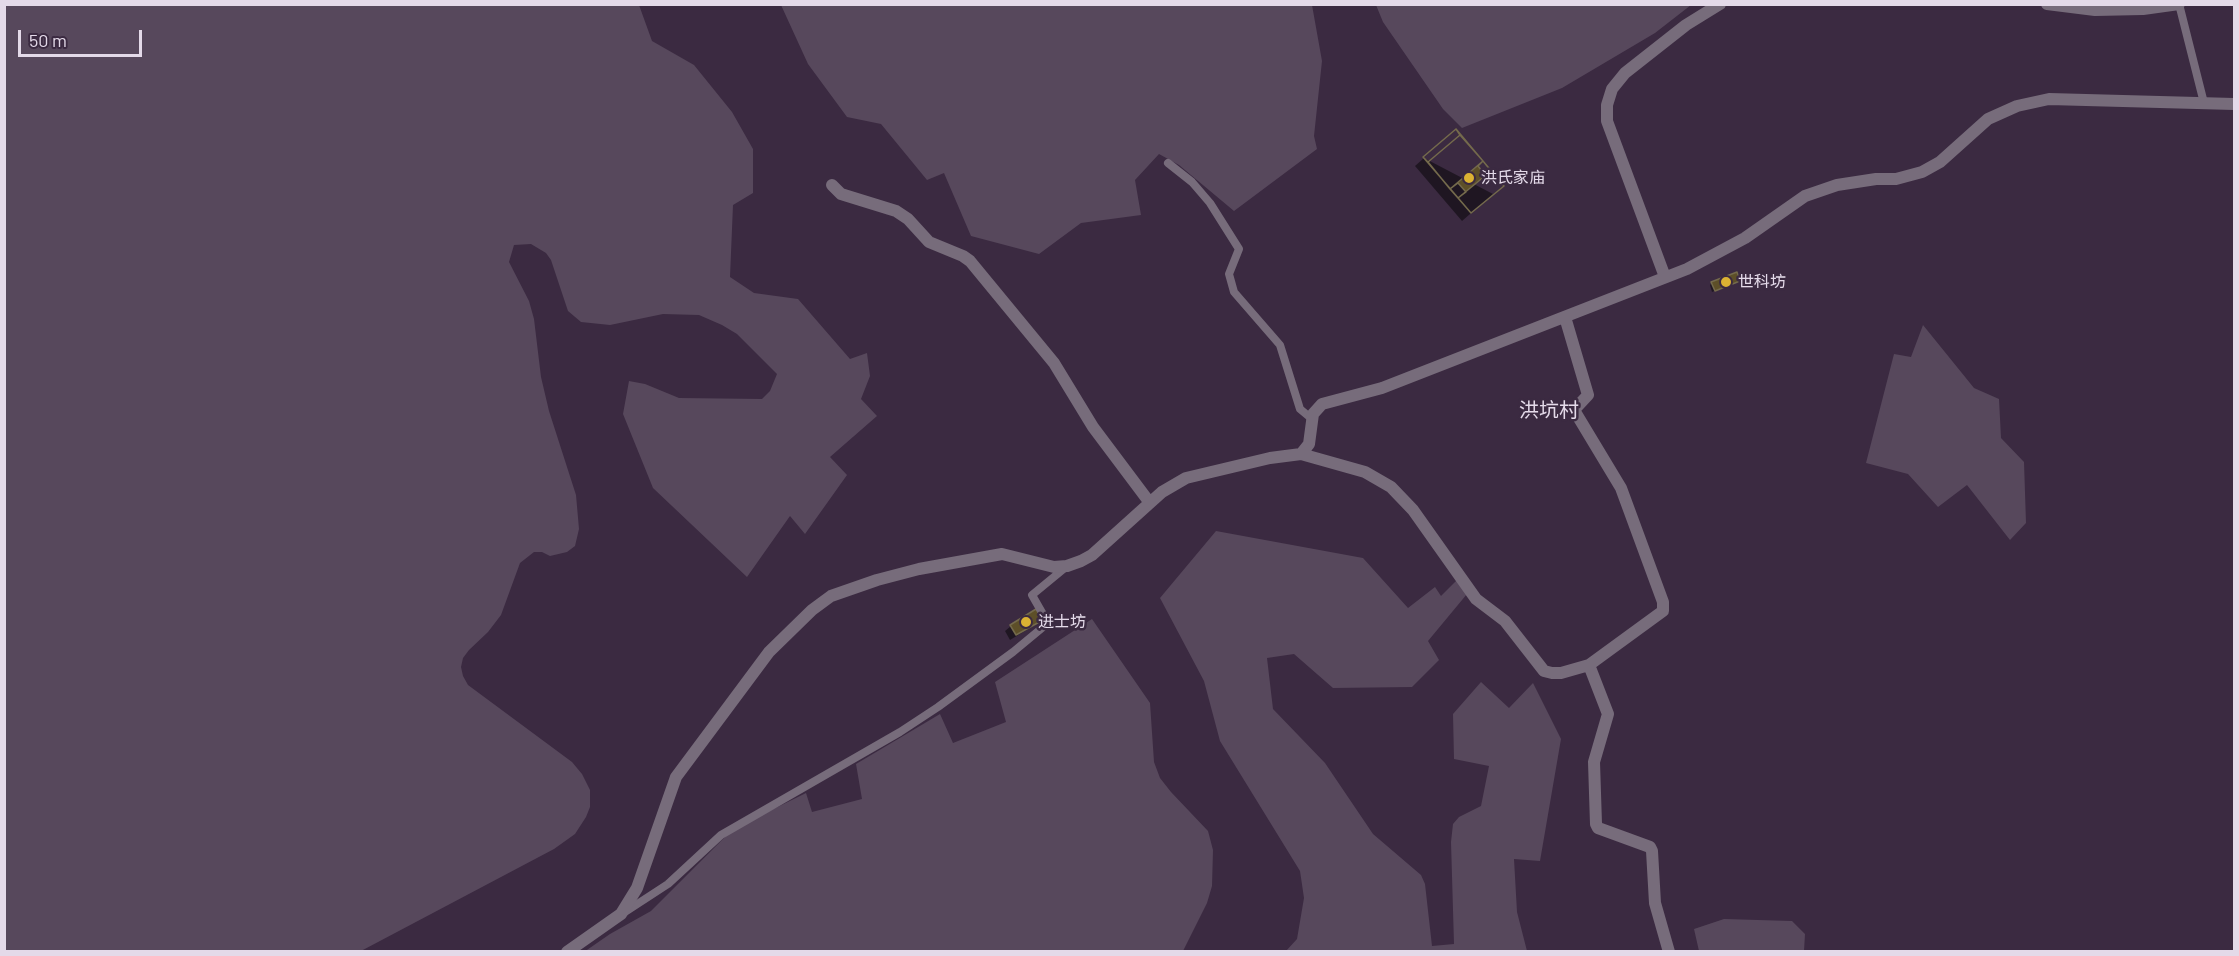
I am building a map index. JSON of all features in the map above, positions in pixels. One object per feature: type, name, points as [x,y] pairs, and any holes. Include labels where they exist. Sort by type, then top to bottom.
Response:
[{"type":"street","points":[[1665,277],[1606,121],[1606,105],[1612,89],[1625,73],[1686,25],[1720,4]]},
{"type":"street","points":[[2047,4],[2095,10],[2143,9],[2179,4]]},
{"type":"street","points":[[1301,454],[1309,444],[1312,419],[1322,404],[1382,388],[1665,277],[1725,250],[1805,196],[1837,186],[1876,179],[1896,179],[1922,172],[1940,162],[1988,119],[2017,106],[2049,99],[2235,104]]},
{"type":"street","points":[[832,185],[841,194],[896,211],[908,219],[929,242],[970,261],[1054,363],[1093,427],[1150,503]]},
{"type":"street","points":[[567,951],[620,916],[637,888],[676,777],[762,661],[812,610],[831,596],[877,580],[920,569],[1002,554],[1054,567],[1067,566],[1092,555],[1162,492],[1194,476],[1270,458],[1301,454],[1365,472],[1391,487],[1413,510],[1476,599],[1505,621],[1544,671],[1561,673],[1589,665],[1663,611],[1663,602],[1621,488],[1574,410],[1588,395],[1565,317]]},
{"type":"street","points":[[1589,665],[1608,714],[1594,762],[1596,824],[1598,828],[1650,847],[1655,903],[1669,951]]},
{"type":"lane","points":[[2179,4],[2204,103]]},
{"type":"lane","points":[[1168,163],[1192,182],[1210,203],[1239,249],[1229,274],[1234,292],[1281,345],[1299,409],[1312,419]]},
{"type":"lane","points":[[620,916],[652,897],[721,835],[900,732],[1013,652],[1048,623],[1032,595],[1067,566]]},
{"type":"shaded area","points":[[5,4],[639,5],[652,41],[694,65],[732,112],[753,149],[753,193],[733,205],[730,277],[754,293],[798,299],[850,359],[867,353],[870,376],[861,399],[877,416],[830,457],[847,475],[805,534],[790,516],[747,577],[653,488],[623,414],[629,381],[645,384],[679,398],[762,399],[770,391],[777,374],[737,334],[699,315],[663,314],[610,325],[581,322],[568,311],[551,260],[546,253],[531,244],[514,245],[509,262],[529,301],[534,319],[541,377],[549,411],[576,495],[579,529],[575,546],[567,552],[550,556],[542,552],[534,552],[520,563],[501,615],[488,632],[469,650],[463,658],[461,667],[468,685],[572,762],[582,774],[590,790],[590,807],[575,834],[554,849],[361,951],[5,951]]},
{"type":"shaded area","points":[[781,5],[1312,5],[1322,61],[1314,136],[1317,149],[1234,211],[1179,165],[1159,154],[1135,180],[1141,215],[1081,223],[1039,254],[971,236],[944,173],[927,180],[881,124],[847,117],[808,64]]},
{"type":"shaded area","points":[[1376,5],[1691,5],[1655,33],[1562,88],[1462,128],[1443,109],[1383,22]]},
{"type":"shaded area","points":[[1923,325],[1974,388],[1999,399],[2001,438],[2024,462],[2026,523],[2010,540],[1967,485],[1938,507],[1908,474],[1866,463],[1894,354],[1911,357]]},
{"type":"shaded area","points":[[1216,531],[1363,558],[1408,608],[1435,587],[1441,596],[1457,580],[1467,594],[1428,641],[1439,660],[1412,687],[1333,688],[1294,654],[1267,658],[1273,709],[1325,763],[1373,834],[1421,875],[1425,884],[1432,946],[1454,944],[1451,842],[1453,824],[1459,817],[1481,806],[1489,766],[1454,759],[1453,714],[1481,682],[1509,708],[1533,683],[1561,739],[1540,861],[1514,859],[1517,912],[1527,951],[1286,951],[1297,939],[1304,898],[1300,871],[1220,741],[1204,681],[1160,598]]},
{"type":"shaded area","points":[[1092,619],[1150,703],[1154,762],[1160,778],[1208,831],[1213,850],[1212,886],[1207,903],[1183,951],[584,952],[651,911],[733,829],[806,793],[812,812],[862,799],[856,764],[940,714],[953,743],[1006,722],[995,682]]},
{"type":"shaded area","points":[[1724,919],[1792,921],[1805,934],[1804,951],[1699,951],[1694,929]]},
{"type":"building","name":"洪氏家庙","points":[[1456,129],[1504,186],[1471,213],[1423,157]]},
{"type":"building","points":[[1456,129],[1460,135],[1428,162],[1423,157]]},
{"type":"building","points":[[1460,135],[1483,161],[1450,189],[1428,162]]},
{"type":"building","points":[[1483,161],[1491,171],[1485,175],[1478,166]]},
{"type":"building","points":[[1491,171],[1504,186],[1471,213],[1458,198]]},
{"type":"building","points":[[1458,183],[1466,192],[1458,198],[1450,189]]},
{"type":"building","name":"世科坊","points":[[1737,272],[1740,281],[1715,291],[1711,282]]},
{"type":"building","name":"进士坊","points":[[1036,609],[1043,620],[1016,635],[1010,625]]},
{"type":"place","name":"洪氏家庙","points":[[1469,178]]},
{"type":"place","name":"世科坊","points":[[1726,282]]},
{"type":"place","name":"进士坊","points":[[1026,622]]},
{"type":"district","name":"洪坑村","points":[[1549,410]]}]
